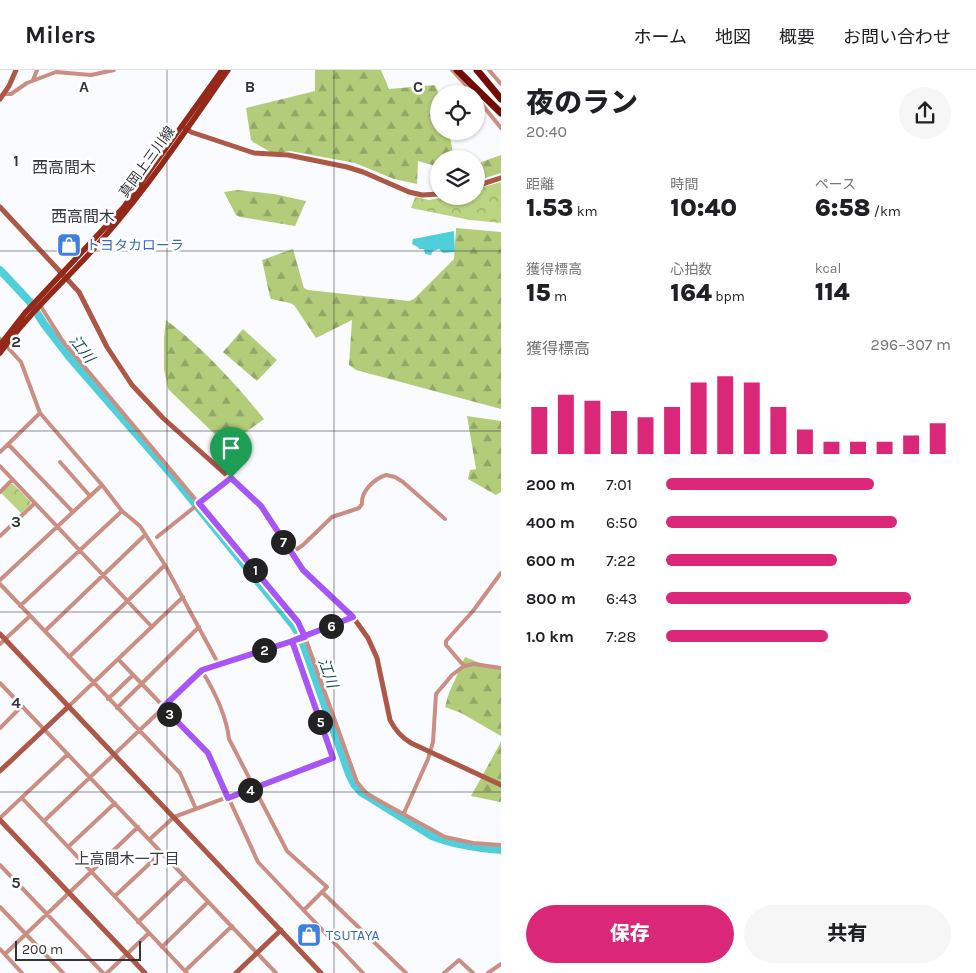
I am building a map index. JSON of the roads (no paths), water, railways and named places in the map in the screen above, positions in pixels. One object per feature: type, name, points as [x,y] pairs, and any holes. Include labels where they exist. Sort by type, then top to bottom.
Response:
[{"type":"highway","points":[[457,70],[501,113]]},
{"type":"highway","points":[[478,70],[501,99]]},
{"type":"main road","name":"真岡上三川線","points":[[185,128],[222,70]]},
{"type":"main road","name":"真岡上三川線","points":[[2,342],[40,305],[123,208],[228,70]]},
{"type":"main road","name":"真岡上三川線","points":[[0,353],[2,342],[25,313],[65,275]]},
{"type":"street","points":[[0,99],[16,70]]},
{"type":"street","points":[[33,80],[37,70]]},
{"type":"street","points":[[4,94],[10,94],[33,80],[56,72],[70,71],[91,75],[114,70]]},
{"type":"street","points":[[452,70],[466,85]]},
{"type":"street","points":[[489,70],[501,84]]},
{"type":"street","points":[[485,108],[501,128]]},
{"type":"street","points":[[185,128],[254,153],[288,155],[347,167],[409,192],[430,195]]},
{"type":"street","points":[[485,183],[501,178]]},
{"type":"street","points":[[0,208],[65,275],[83,298],[107,348],[132,385],[163,418],[261,506],[290,553],[313,580],[353,617],[368,638],[378,658],[390,720],[403,738],[501,785]]},
{"type":"street","points":[[40,305],[62,340],[298,622],[356,782],[367,794],[444,837],[473,843],[501,845]]},
{"type":"street","points":[[2,342],[21,362],[40,413],[122,511],[140,526],[165,565],[220,665]]},
{"type":"street","points":[[0,452],[40,413]]},
{"type":"street","points":[[8,444],[73,512]]},
{"type":"street","points":[[60,462],[90,496]]},
{"type":"street","points":[[0,466],[152,627]]},
{"type":"street","points":[[290,553],[303,546],[332,517],[359,508],[362,504],[361,497],[363,493],[374,482],[386,475],[395,477],[403,482],[445,519]]},
{"type":"street","points":[[157,537],[231,478]]},
{"type":"street","points":[[0,492],[12,480]]},
{"type":"street","points":[[0,580],[102,485]]},
{"type":"street","points":[[0,536],[35,503]]},
{"type":"street","points":[[20,606],[122,511]]},
{"type":"street","points":[[44,631],[145,535]]},
{"type":"street","points":[[69,657],[165,565]]},
{"type":"street","points":[[464,666],[446,645],[446,641],[473,611],[501,573]]},
{"type":"street","points":[[0,584],[180,773],[196,809]]},
{"type":"street","points":[[0,771],[183,598]]},
{"type":"street","points":[[0,644],[30,616]]},
{"type":"street","points":[[44,821],[202,670],[305,637],[353,617]]},
{"type":"street","points":[[117,708],[199,627]]},
{"type":"street","points":[[0,634],[321,973]]},
{"type":"street","points":[[150,839],[174,817],[333,758],[292,641]]},
{"type":"street","points":[[118,660],[208,753],[258,862],[363,973]]},
{"type":"street","points":[[404,813],[433,742],[436,694],[452,675],[464,666],[474,664],[501,668]]},
{"type":"street","points":[[202,670],[218,696],[229,739],[287,851],[327,887],[304,910]]},
{"type":"street","points":[[108,698],[133,675]]},
{"type":"street","points":[[1,685],[90,776],[276,973]]},
{"type":"street","points":[[0,728],[22,706]]},
{"type":"street","points":[[68,754],[0,819],[145,973]]},
{"type":"street","points":[[22,798],[186,972],[232,926]]},
{"type":"street","points":[[68,847],[115,803]]},
{"type":"street","points":[[5,954],[138,827]]},
{"type":"street","points":[[115,896],[162,852]]},
{"type":"street","points":[[0,865],[103,973]]},
{"type":"street","points":[[138,922],[185,877]]},
{"type":"street","points":[[322,892],[406,973]]},
{"type":"street","points":[[162,947],[208,902]]},
{"type":"street","points":[[0,907],[63,973]]},
{"type":"street","points":[[236,973],[280,930]]},
{"type":"street","points":[[107,973],[149,933]]},
{"type":"street","points":[[0,949],[20,972]]},
{"type":"street","points":[[444,973],[460,960],[473,973]]},
{"type":"street","points":[[488,973],[501,964]]},
{"type":"water","points":[[454,231],[455,252],[443,253],[439,249],[433,251],[431,255],[425,254],[424,249],[419,249],[412,244],[413,239]]},
{"type":"waterway","name":"江川","points":[[0,270],[30,302],[71,359],[171,474],[293,625],[301,638],[354,784],[361,792],[432,836],[466,846],[501,850]]},
{"type":"place","name":"トヨタカローラ","points":[[69,245]]},
{"type":"place","name":"TSUTAYA","points":[[309,935]]},
{"type":"district","name":"西高間木","points":[[64,167]]},
{"type":"district","name":"西高間木","points":[[83,216]]},
{"type":"district","name":"上高間木一丁目","points":[[127,859]]}]
